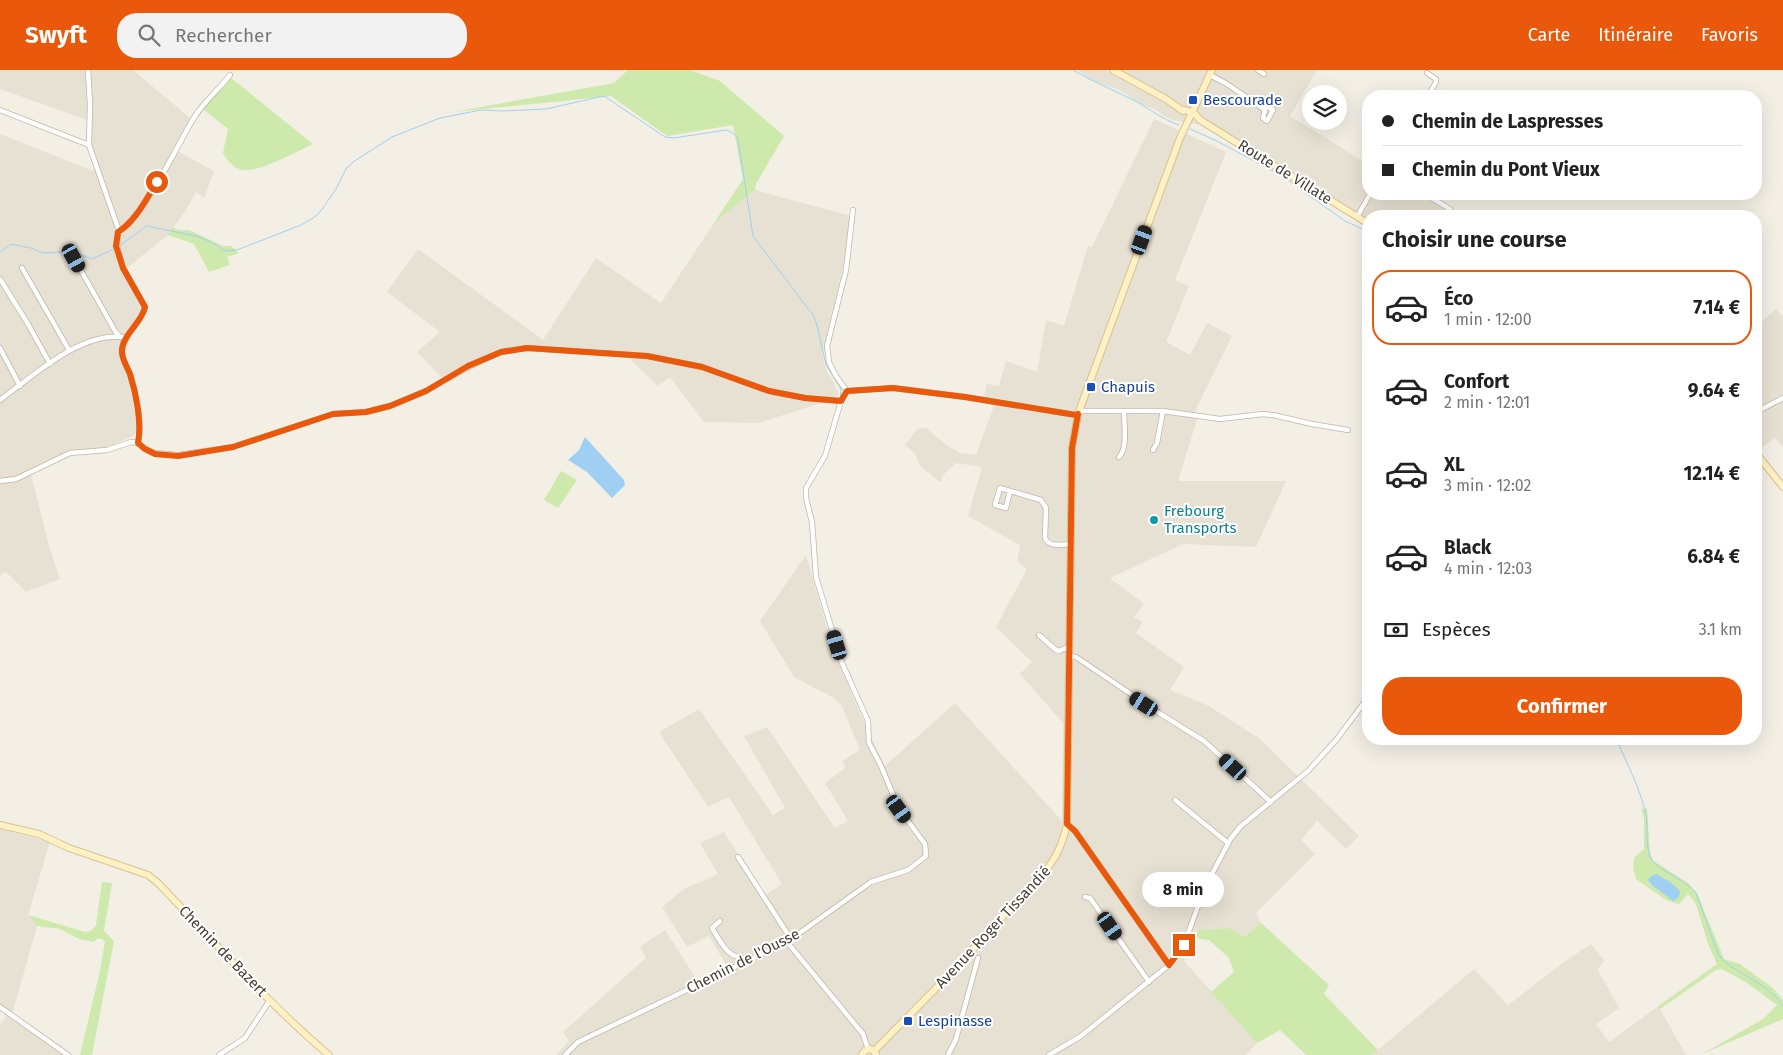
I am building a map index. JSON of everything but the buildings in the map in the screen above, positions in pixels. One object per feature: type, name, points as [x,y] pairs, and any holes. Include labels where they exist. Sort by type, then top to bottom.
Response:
[{"type":"main road","points":[[1113,70],[1190,115]]},
{"type":"main road","name":"Avenue Roger Tissandié","points":[[862,1055],[864,1050],[873,1052],[946,978],[1052,863],[1062,846],[1067,824],[1072,448],[1078,414],[1161,189],[1190,115],[1211,72]]},
{"type":"main road","name":"Route de Villate","points":[[1190,115],[1362,220]]},
{"type":"main road","points":[[1762,460],[1783,486]]},
{"type":"main road","name":"Chemin de Bazert","points":[[0,826],[39,834],[69,848],[148,875],[158,882],[303,1034],[329,1055]]},
{"type":"street","points":[[88,70],[90,104],[89,145],[118,233],[116,246],[118,254],[123,268],[145,307],[144,314],[123,344],[122,353],[135,395],[140,425],[138,443]]},
{"type":"street","points":[[1258,70],[1264,74]]},
{"type":"street","points":[[1211,72],[1264,109]]},
{"type":"street","points":[[1427,73],[1436,79],[1431,90]]},
{"type":"street","points":[[118,233],[134,217],[143,204],[202,106],[230,75]]},
{"type":"street","points":[[0,110],[89,145]]},
{"type":"street","points":[[1357,217],[1367,200]]},
{"type":"street","points":[[1435,200],[1450,210]]},
{"type":"street","points":[[853,210],[846,270],[827,346],[829,362],[847,391],[893,388],[965,397],[1076,415],[1081,411],[1162,411],[1220,419],[1263,414],[1348,430]]},
{"type":"street","points":[[74,258],[119,336]]},
{"type":"street","points":[[22,268],[70,350]]},
{"type":"street","points":[[0,279],[50,364]]},
{"type":"street","points":[[0,400],[70,350],[100,338],[119,336],[127,338]]},
{"type":"street","points":[[0,348],[20,386]]},
{"type":"street","points":[[0,481],[16,479],[70,453],[107,450],[131,442],[138,443],[155,454],[178,456],[233,447],[333,414],[366,412],[390,406],[426,391],[468,366],[501,352],[527,348],[647,356],[702,367],[769,391],[805,398],[841,401]]},
{"type":"street","name":"Chemin de l'Ousse","points":[[565,1055],[578,1042],[789,941],[871,882],[908,870],[926,856],[925,844],[899,809],[869,743],[868,721],[842,662],[816,577],[812,522],[806,498],[806,488],[825,456],[841,401],[847,391]]},
{"type":"street","points":[[1762,409],[1783,398]]},
{"type":"street","points":[[1153,450],[1157,443],[1162,411]]},
{"type":"street","points":[[1119,457],[1123,453],[1124,444],[1124,412]]},
{"type":"street","points":[[1010,491],[1006,508],[995,505],[1000,488],[1041,500],[1046,508],[1045,538],[1051,545],[1071,544]]},
{"type":"street","points":[[1039,635],[1056,650],[1059,651],[1070,646]]},
{"type":"street","points":[[1070,656],[1076,657],[1158,714],[1204,741],[1271,802]]},
{"type":"street","points":[[1048,1055],[1081,1036],[1169,965],[1184,945],[1204,889],[1228,843],[1241,826],[1308,771],[1362,705]]},
{"type":"street","points":[[1175,800],[1228,843]]},
{"type":"street","points":[[1067,824],[1081,838],[1169,965]]},
{"type":"street","points":[[738,857],[789,941],[862,1034],[873,1052]]},
{"type":"street","points":[[1086,897],[1090,898],[1149,982]]},
{"type":"street","points":[[720,921],[712,928],[726,950],[737,958],[752,959]]},
{"type":"street","points":[[948,1055],[956,1039],[978,958]]},
{"type":"street","points":[[219,1055],[245,1038],[270,1000]]},
{"type":"street","points":[[0,1007],[68,1055]]},
{"type":"shaded area","points":[[0,70],[133,70],[190,118],[174,149],[214,171],[204,198],[196,192],[168,235],[123,271],[141,308],[119,353],[128,377],[138,430],[135,435],[103,449],[81,449],[68,452],[31,470],[49,546],[60,579],[26,592],[5,571],[0,576],[0,134],[96,172],[89,149],[87,120],[0,89]]},
{"type":"shaded area","points":[[1078,70],[1105,70],[1116,76],[1123,70],[1317,70],[1308,85],[1302,85],[1302,96],[1290,116],[1302,123],[1302,130],[1313,130],[1362,161],[1362,200],[1437,200],[1455,210],[1362,210],[1362,223],[1202,125],[1171,120],[1119,90],[1090,80]]},
{"type":"shaded area","points":[[1154,119],[1226,152],[1175,280],[1189,286],[1166,342],[1190,355],[1207,323],[1232,336],[1195,411],[1199,413],[1178,481],[1286,481],[1256,547],[1183,544],[1110,578],[1144,604],[1134,617],[1143,622],[1136,633],[1184,667],[1170,690],[1209,706],[1260,739],[1359,836],[1346,849],[1317,821],[1301,840],[1315,854],[1256,913],[1261,923],[1244,937],[1229,928],[1198,930],[1184,961],[1257,1043],[1246,1055],[556,1055],[569,1041],[563,1032],[646,958],[640,947],[665,930],[697,980],[728,968],[709,936],[687,947],[662,907],[684,889],[718,874],[700,843],[724,832],[764,896],[782,884],[729,797],[708,807],[659,732],[699,709],[773,815],[785,808],[744,736],[767,727],[835,828],[848,821],[825,783],[846,767],[842,761],[860,750],[842,706],[834,698],[794,677],[760,621],[806,555],[833,649],[861,716],[885,766],[955,703],[1062,821],[1063,723],[1020,674],[1032,662],[996,627],[1027,569],[1017,562],[1020,545],[968,516],[982,467],[956,463],[944,474],[940,482],[920,466],[915,454],[905,445],[918,428],[926,428],[946,445],[960,453],[976,455],[994,406],[983,401],[987,384],[999,386],[1006,361],[1037,372],[1046,320],[1064,326],[1088,246],[1092,247]]},
{"type":"shaded area","points":[[755,190],[851,216],[844,263],[822,353],[826,370],[839,395],[824,402],[759,423],[704,422],[670,377],[658,386],[628,357],[519,350],[504,354],[447,383],[417,352],[440,332],[387,292],[418,249],[543,340],[596,258],[661,303],[714,223]]},
{"type":"shaded area","points":[[1776,309],[1783,316],[1783,447],[1775,438],[1762,447],[1762,322]]},
{"type":"shaded area","points":[[0,829],[50,842],[28,915],[37,926],[11,1018],[63,1055],[0,1055],[0,1025],[7,1015],[0,1010]]},
{"type":"shaded area","points":[[1591,944],[1604,960],[1598,970],[1619,1008],[1596,1024],[1609,1042],[1657,1007],[1660,1009],[1686,1055],[1372,1055],[1474,969],[1508,1005]]},
{"type":"green space","points":[[628,70],[690,70],[720,81],[784,136],[756,184],[755,190],[714,223],[743,179],[733,125],[667,136],[611,96],[453,112],[614,83]]},
{"type":"green space","points":[[231,78],[313,144],[259,168],[243,170],[234,166],[223,153],[228,129],[203,109]]},
{"type":"green space","points":[[173,227],[178,230],[189,230],[223,246],[231,246],[239,253],[227,257],[230,265],[209,272],[194,244],[168,235]]},
{"type":"green space","points":[[561,471],[577,480],[558,508],[544,500]]},
{"type":"green space","points":[[1647,808],[1652,860],[1688,883],[1697,893],[1724,959],[1740,964],[1773,988],[1783,1000],[1783,1019],[1702,1054],[1763,1019],[1777,1005],[1747,983],[1722,969],[1716,970],[1660,1009],[1657,1007],[1717,964],[1708,944],[1696,904],[1688,894],[1679,904],[1666,900],[1636,879],[1633,868],[1634,858],[1644,849],[1644,817],[1641,809]]},
{"type":"green space","points":[[102,882],[112,883],[104,931],[114,941],[92,1055],[80,1055],[100,971],[105,941],[99,938],[93,942],[79,939],[60,929],[37,926],[28,915],[85,932],[91,931],[96,925]]},
{"type":"green space","points":[[1261,923],[1329,985],[1324,994],[1378,1050],[1372,1055],[1306,1055],[1280,1030],[1257,1043],[1211,992],[1234,972],[1229,958],[1209,940],[1195,938],[1198,930],[1229,928],[1244,937]]},
{"type":"water","points":[[585,437],[624,480],[625,485],[612,498],[587,472],[568,460],[579,450]]},
{"type":"water","points":[[1656,874],[1670,882],[1680,891],[1677,899],[1673,901],[1652,885],[1648,880]]},
{"type":"waterway","points":[[1073,70],[1179,125]]},
{"type":"waterway","points":[[119,246],[147,226],[196,236],[211,242],[225,251],[237,250],[301,225],[313,218],[320,212],[336,189],[346,169],[353,162],[392,137],[440,118],[481,110],[546,109],[604,96],[665,137],[674,138],[726,130],[737,137],[753,236],[813,315],[826,365],[841,389],[840,400]]},
{"type":"waterway","points":[[1190,129],[1217,141],[1282,176],[1345,221],[1362,229]]},
{"type":"waterway","points":[[0,252],[11,244],[47,253],[71,251],[92,259],[116,248]]},
{"type":"waterway","points":[[1619,745],[1633,776],[1646,815],[1648,850],[1652,860],[1660,868],[1696,893],[1718,954],[1724,961],[1768,990],[1783,1006]]},
{"type":"place","name":"Bescourade","points":[[1193,100]]},
{"type":"place","name":"Chapuis","points":[[1091,387]]},
{"type":"place","name":"Frebourg Transports","points":[[1154,520]]},
{"type":"place","name":"Lespinasse","points":[[908,1021]]},
{"type":"route","points":[[157,182],[134,217],[118,232],[116,246],[123,268],[145,307],[144,314],[123,344],[122,353],[135,395],[140,425],[138,443],[155,454],[178,456],[233,447],[333,414],[366,412],[390,406],[426,391],[468,366],[501,352],[527,348],[647,356],[702,367],[769,391],[805,398],[841,401],[847,391],[893,388],[1078,414],[1072,448],[1067,824],[1075,831],[1115,886],[1169,965],[1184,945]]}]
